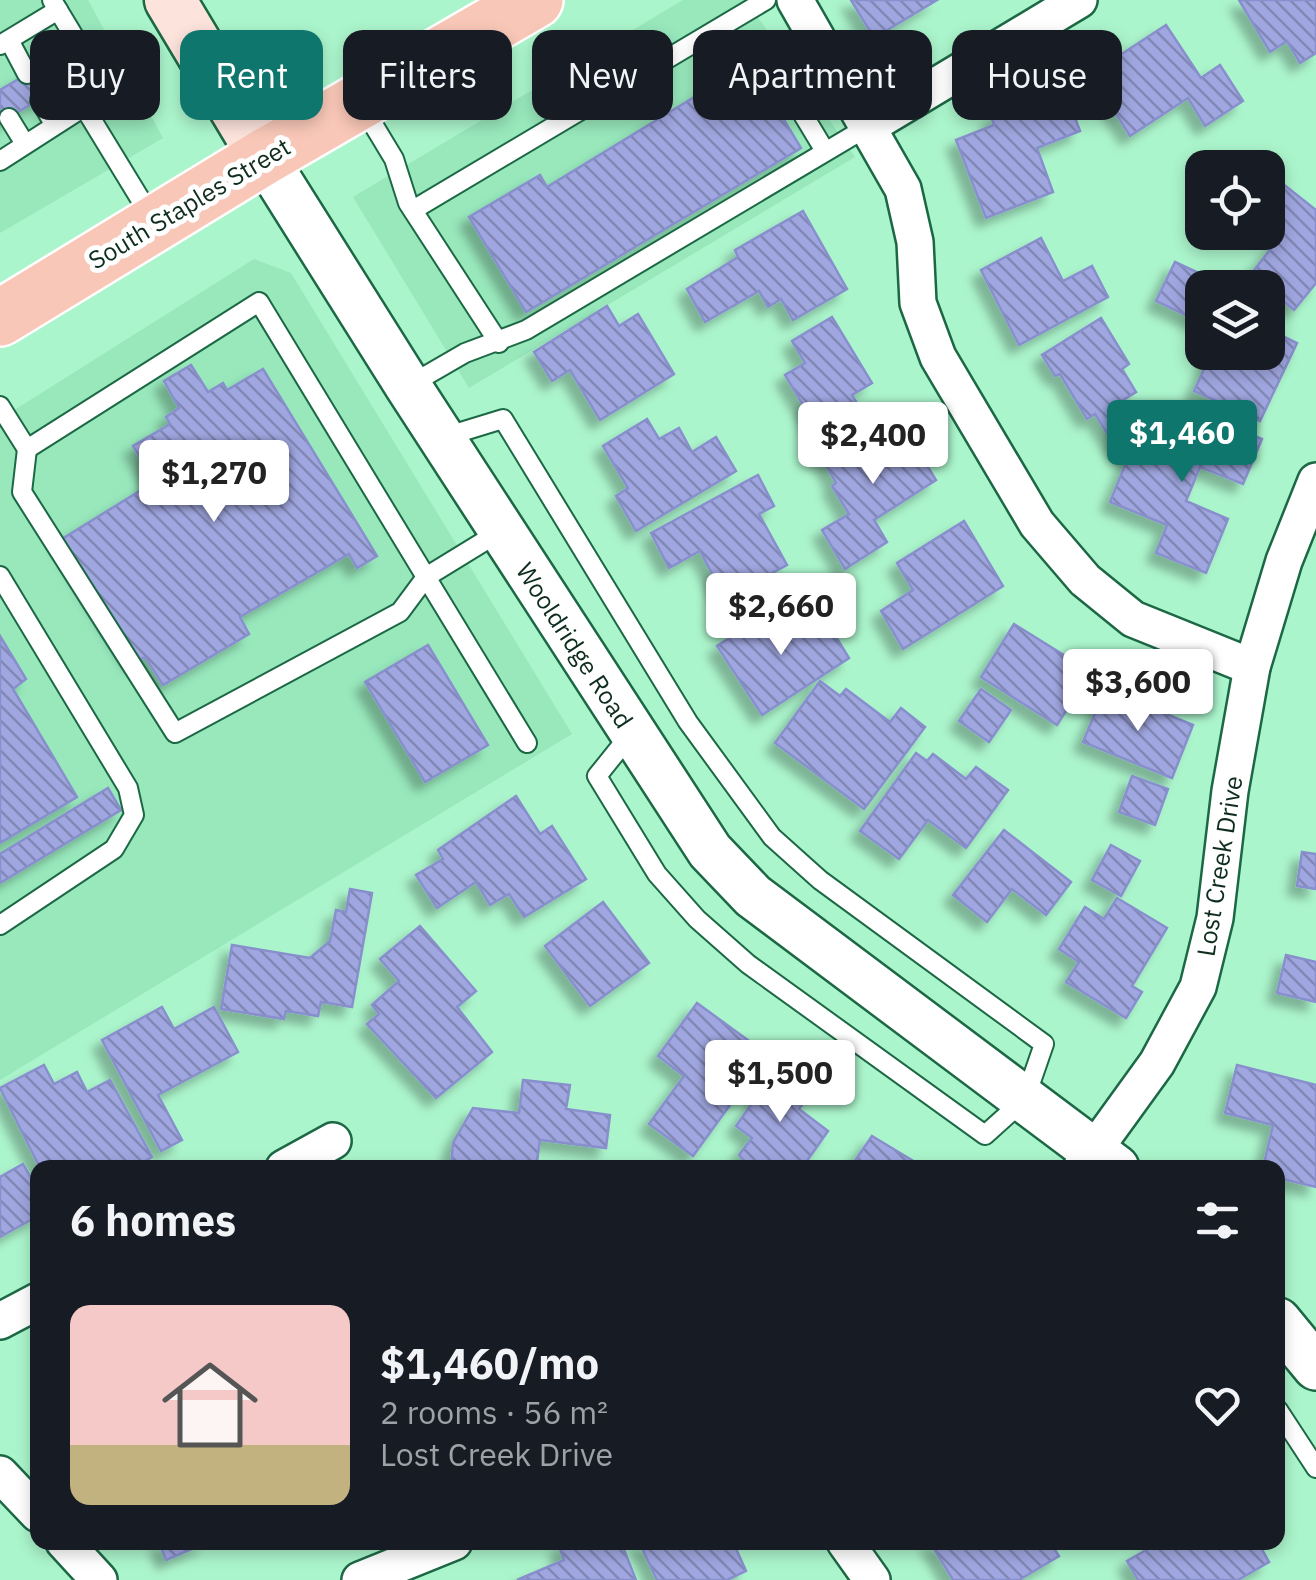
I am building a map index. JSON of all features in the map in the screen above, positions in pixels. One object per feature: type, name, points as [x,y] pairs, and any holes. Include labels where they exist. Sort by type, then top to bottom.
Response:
[{"type":"main road","name":"Wooldridge Road","points":[[170,0],[264,156]]},
{"type":"main road","name":"South Staples Street","points":[[484,30],[535,0]]},
{"type":"main road","name":"South Staples Street","points":[[0,318],[343,112]]},
{"type":"street","points":[[795,0],[903,189],[915,242],[918,304],[938,357],[1036,524],[1085,580],[1133,619],[1252,667]]},
{"type":"street","points":[[869,126],[1079,0]]},
{"type":"street","name":"Wooldridge Road","points":[[264,156],[441,438],[710,851],[753,896],[1025,1100],[1096,1160]]},
{"type":"street","name":"Lost Creek Drive","points":[[1099,1160],[1198,987],[1214,918],[1230,791],[1252,667],[1284,561],[1316,480]]},
{"type":"street","points":[[299,1160],[333,1141]]},
{"type":"street","points":[[0,1321],[30,1305]]},
{"type":"street","points":[[1285,1329],[1316,1366]]},
{"type":"street","points":[[0,1474],[30,1506]]},
{"type":"street","points":[[71,1550],[99,1580]]},
{"type":"street","points":[[851,1550],[872,1580]]},
{"type":"street","points":[[360,1580],[441,1558]]},
{"type":"lane","points":[[413,210],[766,0]]},
{"type":"lane","points":[[27,74],[4,42],[55,5],[70,30]]},
{"type":"lane","points":[[9,118],[24,144]]},
{"type":"lane","points":[[52,120],[54,124]]},
{"type":"lane","points":[[0,161],[61,120]]},
{"type":"lane","points":[[92,120],[155,224]]},
{"type":"lane","points":[[371,120],[394,160],[413,210],[499,343]]},
{"type":"lane","points":[[806,120],[825,151]]},
{"type":"lane","points":[[408,386],[465,353],[526,330],[869,126]]},
{"type":"lane","points":[[27,449],[259,302],[527,742]]},
{"type":"lane","points":[[0,406],[27,449],[22,492],[175,734],[400,612],[426,577],[501,531]]},
{"type":"lane","points":[[441,438],[502,419],[688,722],[772,837],[820,880],[1044,1044],[1025,1100]]},
{"type":"lane","points":[[0,576],[128,788],[134,815],[114,849],[0,925]]},
{"type":"lane","points":[[1285,1421],[1316,1468]]},
{"type":"shaded area","points":[[0,0],[88,0],[104,30],[30,30],[30,120],[153,120],[163,138],[0,233]]},
{"type":"shaded area","points":[[683,0],[746,0],[767,30],[693,30],[693,120],[829,120],[855,157],[469,388],[353,197],[482,120],[512,120],[512,102],[532,90],[532,120],[673,120],[673,30],[633,30]]},
{"type":"shaded area","points":[[254,259],[291,273],[572,734],[0,1080],[0,419]]},
{"type":"building","points":[[851,0],[937,0],[887,30],[869,30]]},
{"type":"building","points":[[1239,0],[1316,0],[1316,53],[1300,63],[1287,41],[1270,52]]},
{"type":"building","points":[[1166,25],[1201,78],[1220,65],[1243,101],[1205,126],[1188,98],[1130,136],[1120,120],[1122,54]]},
{"type":"building","points":[[30,72],[30,105],[0,123],[0,90]]},
{"type":"building","points":[[693,98],[693,120],[784,120],[801,148],[526,312],[469,217],[540,175],[547,187],[657,120],[673,120],[673,110]]},
{"type":"building","points":[[992,120],[1076,120],[1080,131],[1037,148],[1053,192],[986,218],[956,140],[994,125]]},
{"type":"building","points":[[1285,185],[1316,210],[1316,283],[1294,310],[1285,302],[1285,270],[1254,270],[1270,250],[1285,250]]},
{"type":"building","points":[[803,211],[847,289],[793,320],[781,299],[768,307],[759,291],[705,322],[687,289],[738,257],[735,250]]},
{"type":"building","points":[[1041,238],[1063,281],[1092,266],[1108,297],[1019,345],[981,270]]},
{"type":"building","points":[[1175,262],[1192,270],[1185,270],[1185,315],[1156,301]]},
{"type":"building","points":[[607,306],[619,326],[638,314],[674,374],[600,420],[570,370],[552,381],[534,352]]},
{"type":"building","points":[[832,317],[872,383],[852,395],[866,418],[825,442],[785,375],[805,363],[792,341]]},
{"type":"building","points":[[1101,318],[1129,364],[1122,369],[1136,392],[1120,402],[1138,425],[1116,448],[1095,414],[1087,419],[1060,374],[1055,376],[1042,355]]},
{"type":"building","points":[[1285,337],[1297,343],[1285,368]]},
{"type":"building","points":[[191,365],[208,392],[223,383],[227,390],[263,369],[377,556],[357,568],[349,554],[240,617],[249,634],[163,685],[145,657],[135,662],[62,539],[154,482],[133,446],[170,424],[166,417],[179,408],[164,381]]},
{"type":"building","points":[[1204,370],[1284,370],[1260,421],[1194,391]]},
{"type":"building","points":[[896,415],[936,480],[874,520],[887,542],[845,569],[822,530],[849,514],[832,486],[836,483],[823,460]]},
{"type":"building","points":[[1144,418],[1207,443],[1217,421],[1262,439],[1243,484],[1200,467],[1186,501],[1228,519],[1206,573],[1156,553],[1167,525],[1110,502]]},
{"type":"building","points":[[647,419],[659,439],[679,428],[692,452],[716,437],[736,471],[636,531],[616,496],[628,488],[603,446]]},
{"type":"building","points":[[758,475],[774,506],[759,514],[787,565],[725,598],[700,551],[669,568],[651,533]]},
{"type":"building","points":[[964,521],[1003,586],[903,649],[881,611],[913,590],[897,563]]},
{"type":"building","points":[[772,611],[779,623],[795,612],[809,634],[827,622],[849,658],[762,715],[717,646]]},
{"type":"building","points":[[1014,624],[1091,672],[1057,725],[981,677]]},
{"type":"building","points":[[0,636],[26,679],[13,689],[77,797],[0,843]]},
{"type":"building","points":[[428,645],[488,745],[425,782],[365,682]]},
{"type":"building","points":[[820,681],[840,696],[846,689],[890,722],[901,708],[925,727],[864,809],[775,743]]},
{"type":"building","points":[[981,689],[1011,710],[989,742],[959,721]]},
{"type":"building","points":[[1105,689],[1193,725],[1172,778],[1083,742]]},
{"type":"building","points":[[916,753],[927,761],[933,754],[966,779],[976,767],[1008,790],[966,848],[928,820],[899,859],[860,831]]},
{"type":"building","points":[[1132,776],[1168,789],[1155,825],[1119,812]]},
{"type":"building","points":[[108,788],[121,810],[0,883],[0,854]]},
{"type":"building","points":[[516,796],[540,834],[552,826],[586,879],[524,917],[509,894],[490,905],[476,882],[437,908],[416,875],[443,859],[438,850]]},
{"type":"building","points":[[1004,830],[1071,882],[1046,915],[1012,889],[987,922],[953,895]]},
{"type":"building","points":[[1111,845],[1140,861],[1121,896],[1092,880]]},
{"type":"building","points":[[1302,852],[1316,854],[1316,889],[1297,886]]},
{"type":"building","points":[[350,889],[372,893],[352,1007],[321,1002],[318,1016],[286,1011],[284,1019],[221,1009],[232,945],[310,958],[330,941],[336,910],[346,912]]},
{"type":"building","points":[[1117,898],[1167,928],[1132,986],[1142,992],[1126,1018],[1066,982],[1079,962],[1059,949],[1085,907],[1104,919]]},
{"type":"building","points":[[603,902],[649,963],[590,1006],[545,946]]},
{"type":"building","points":[[420,926],[476,991],[457,1007],[492,1052],[436,1098],[367,1024],[379,1014],[372,1005],[399,981],[380,959]]},
{"type":"building","points":[[1286,955],[1316,962],[1316,1002],[1277,993]]},
{"type":"building","points":[[697,1003],[767,1054],[693,1156],[649,1124],[684,1076],[658,1056]]},
{"type":"building","points":[[162,1007],[174,1029],[214,1007],[238,1052],[158,1095],[182,1140],[161,1151],[102,1040]]},
{"type":"building","points":[[44,1065],[54,1084],[77,1072],[87,1092],[110,1080],[152,1157],[36,1160],[0,1088]]},
{"type":"building","points":[[779,1065],[812,1090],[799,1109],[828,1131],[808,1160],[744,1160],[739,1155],[752,1138],[736,1126]]},
{"type":"building","points":[[1237,1065],[1316,1085],[1316,1187],[1285,1180],[1285,1160],[1265,1160],[1273,1125],[1225,1113]]},
{"type":"building","points":[[523,1080],[570,1085],[566,1109],[610,1115],[606,1148],[540,1140],[537,1160],[452,1160],[453,1143],[473,1108],[519,1113]]},
{"type":"building","points":[[872,1136],[912,1160],[856,1160]]},
{"type":"building","points":[[23,1164],[30,1176],[30,1220],[0,1237],[0,1177]]},
{"type":"building","points":[[162,1550],[189,1550],[166,1560]]},
{"type":"building","points":[[560,1550],[624,1550],[636,1580],[517,1580],[564,1560]]},
{"type":"building","points":[[643,1550],[737,1550],[746,1571],[727,1580],[657,1580]]},
{"type":"building","points":[[935,1550],[1055,1550],[1059,1556],[1019,1580],[953,1580]]},
{"type":"building","points":[[1146,1550],[1262,1550],[1269,1562],[1238,1580],[1138,1580],[1127,1561]]}]
